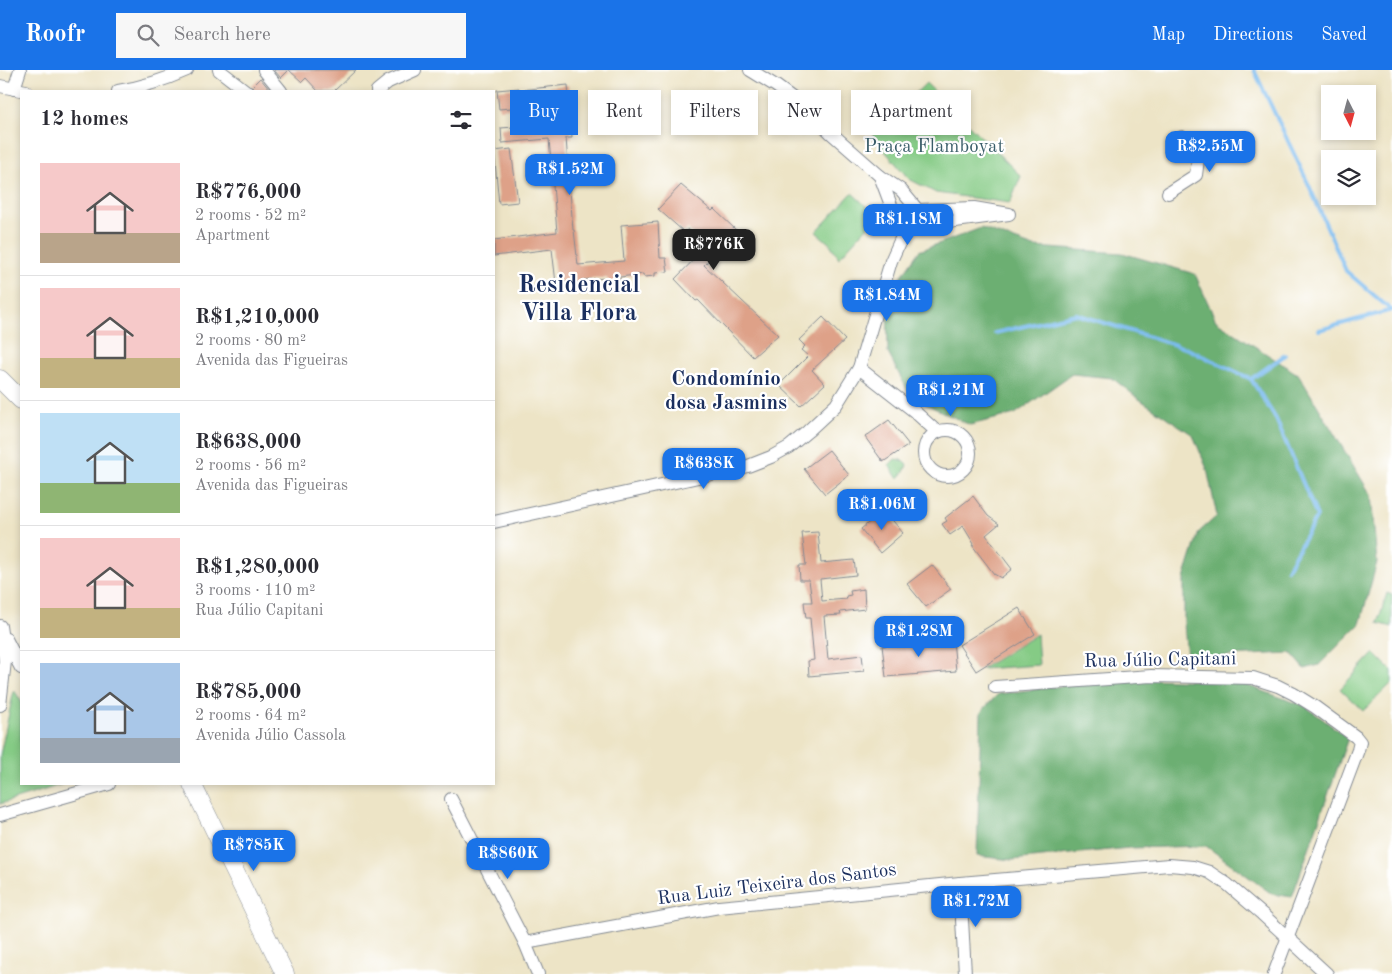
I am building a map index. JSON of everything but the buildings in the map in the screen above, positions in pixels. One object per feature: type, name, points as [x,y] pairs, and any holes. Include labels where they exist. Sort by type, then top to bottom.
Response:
[{"type":"main road","points":[[0,379],[20,399]]},
{"type":"main road","points":[[192,785],[286,974]]},
{"type":"street","points":[[0,86],[20,90],[20,70]]},
{"type":"street","points":[[123,90],[145,86],[187,70]]},
{"type":"street","points":[[220,70],[245,90]]},
{"type":"street","points":[[264,70],[279,90]]},
{"type":"street","points":[[378,90],[388,82],[415,70]]},
{"type":"street","points":[[750,70],[806,108],[831,134],[880,176],[901,190],[922,214],[923,223],[918,230]]},
{"type":"street","points":[[1168,193],[1196,175],[1198,160],[1182,137]]},
{"type":"street","points":[[880,176],[898,225],[904,232],[914,232],[955,221],[1009,214],[974,208],[918,209],[911,206],[899,212],[897,221]]},
{"type":"street","points":[[495,522],[748,466],[789,447],[836,405],[859,368],[891,261],[904,232]]},
{"type":"street","points":[[859,368],[914,411],[937,432]]},
{"type":"street","points":[[1,629],[20,666]]},
{"type":"street","points":[[0,705],[6,662],[1,629]]},
{"type":"street","name":"Rua Júlio Capitani","points":[[995,687],[1151,676],[1253,678],[1278,686],[1294,694],[1356,737],[1360,742],[1358,750],[1274,974]]},
{"type":"street","points":[[0,815],[81,788],[102,785]]},
{"type":"street","points":[[451,799],[538,974]]},
{"type":"street","name":"Rua Luiz Teixeira dos Santos","points":[[524,943],[719,907],[960,882],[1169,865],[1193,867],[1209,872],[1227,884],[1327,974]]},
{"type":"street","points":[[960,882],[965,974]]},
{"type":"green space","name":"Praça Flamboyat","points":[[926,83],[933,90],[919,90]]},
{"type":"green space","name":"Praça Flamboyat","points":[[971,127],[1021,176],[1010,203],[936,193],[909,179],[872,136],[971,135]]},
{"type":"green space","points":[[852,193],[877,216],[839,258],[830,244],[816,232]]},
{"type":"green space","points":[[981,228],[1034,247],[1122,253],[1195,274],[1216,321],[1299,375],[1371,495],[1377,562],[1360,624],[1319,665],[1305,669],[1291,653],[1187,658],[1184,624],[1184,579],[1199,532],[1217,516],[1207,469],[1193,435],[1139,399],[1112,378],[1072,374],[1015,414],[970,425],[911,397],[888,353],[887,297],[919,251]]},
{"type":"green space","points":[[895,459],[901,460],[907,465],[898,479],[889,465]]},
{"type":"green space","points":[[1387,593],[1392,595],[1392,627],[1378,623]]},
{"type":"green space","points":[[1037,634],[1039,665],[981,669]]},
{"type":"green space","points":[[1374,653],[1392,671],[1392,683],[1363,711],[1340,689]]},
{"type":"green space","points":[[1148,679],[1237,682],[1305,706],[1348,738],[1292,897],[1272,894],[1206,846],[1129,848],[1012,860],[977,856],[981,712],[998,694],[1052,687]]},
{"type":"green space","points":[[14,690],[20,699],[20,785],[60,785],[0,804],[0,755]]},
{"type":"waterway","points":[[1254,70],[1308,183],[1346,271],[1391,310]]},
{"type":"waterway","points":[[1319,330],[1392,310]]},
{"type":"waterway","points":[[995,333],[1076,314],[1188,349],[1251,379],[1276,419],[1317,516],[1287,569]]},
{"type":"waterway","points":[[1251,379],[1285,355]]},
{"type":"district","name":"Residencial Villa Flora","points":[[579,300]]},
{"type":"district","name":"Condomínio dosa Jasmins","points":[[726,391]]}]
